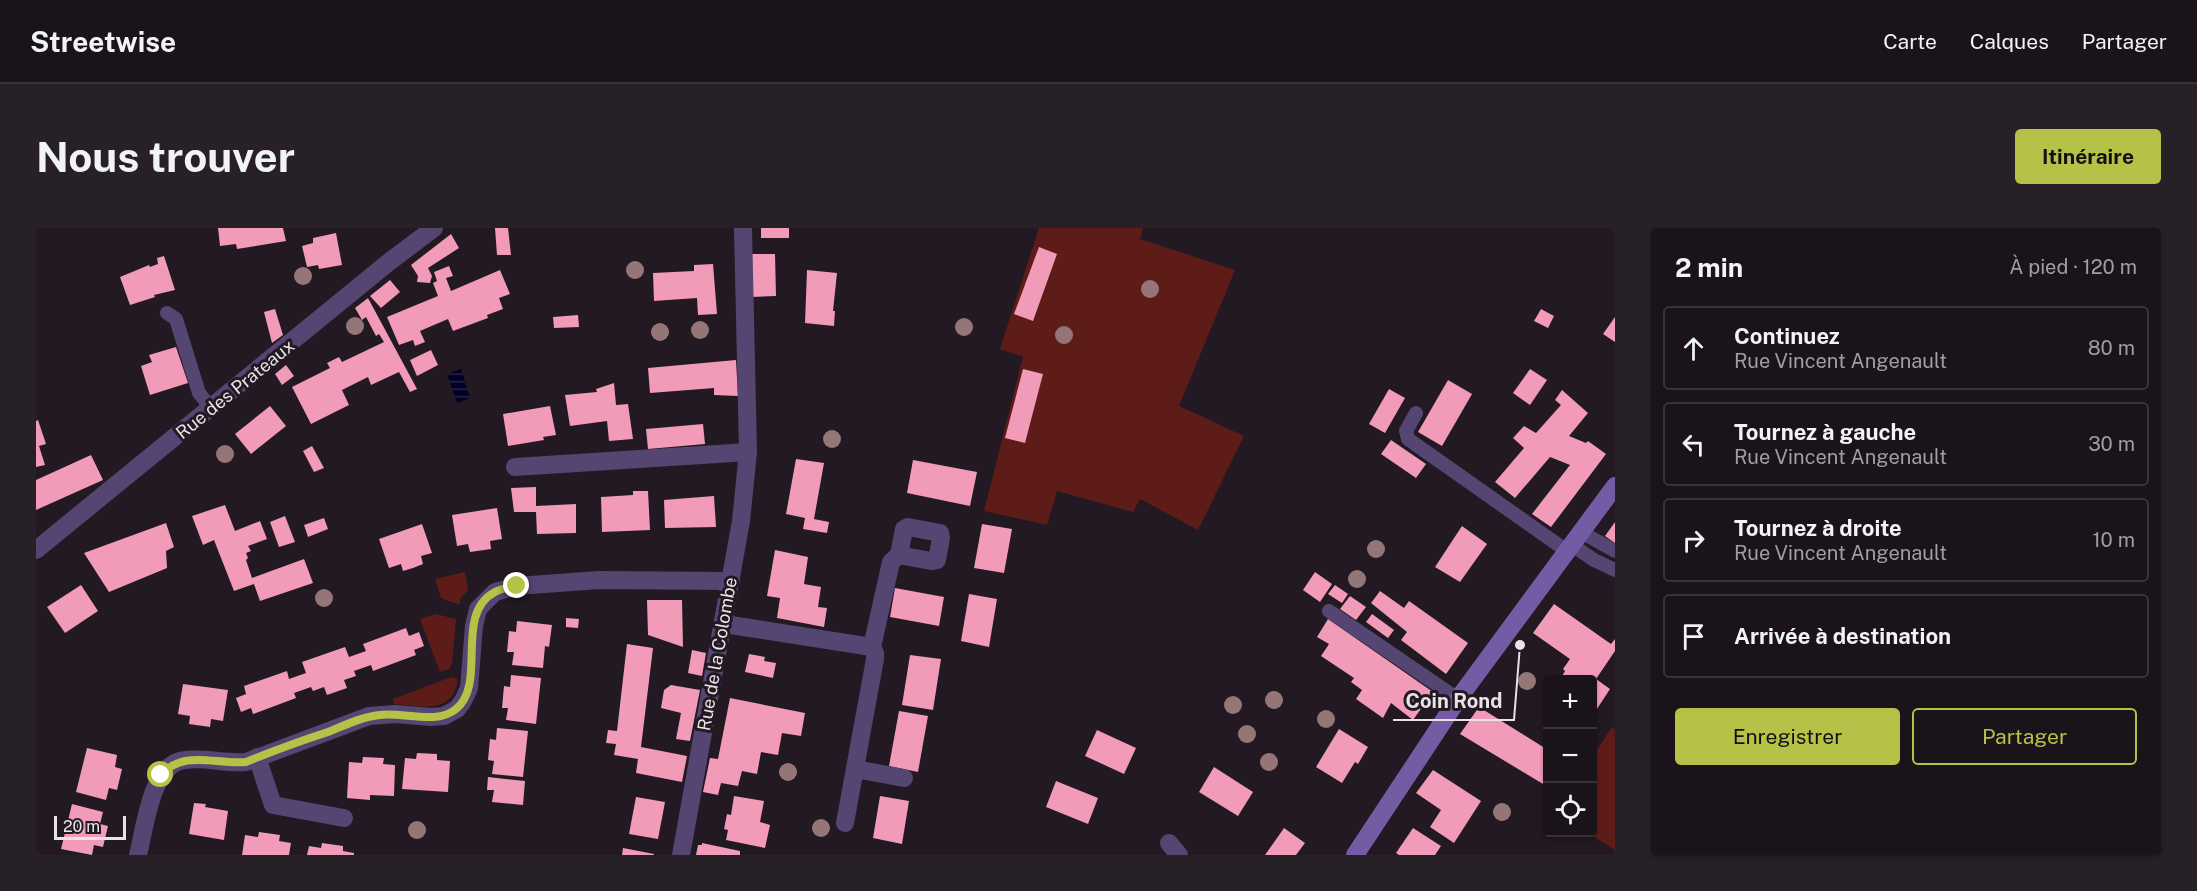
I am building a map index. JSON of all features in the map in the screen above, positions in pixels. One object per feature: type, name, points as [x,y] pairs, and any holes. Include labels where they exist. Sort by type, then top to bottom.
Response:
[{"type":"main road","points":[[1355,855],[1458,699],[1615,486]]},
{"type":"street","name":"Rue des Prateaux","points":[[36,550],[389,262],[434,228]]},
{"type":"street","name":"Rue de la Colombe","points":[[681,855],[741,521],[748,452],[743,228]]},
{"type":"street","points":[[515,467],[748,452]]},
{"type":"street","points":[[845,823],[875,659],[872,647],[891,562],[899,555]]},
{"type":"street","points":[[138,855],[155,786],[173,763],[184,759],[230,764],[246,762],[369,716],[395,714],[444,716],[457,709],[469,688],[474,626],[478,609],[495,592],[517,586],[599,580],[731,581]]},
{"type":"street","points":[[723,624],[872,647]]},
{"type":"street","points":[[257,757],[273,806],[344,818]]},
{"type":"street","points":[[855,769],[904,778]]},
{"type":"lane","points":[[166,313],[176,319],[199,393],[212,408]]},
{"type":"lane","points":[[1416,413],[1406,431],[1408,439],[1574,543],[1593,560],[1615,570]]},
{"type":"lane","points":[[1574,543],[1615,551]]},
{"type":"lane","points":[[1329,611],[1458,699]]},
{"type":"shaded area","points":[[1039,228],[1143,228],[1140,239],[1235,270],[1179,406],[1244,436],[1198,530],[1140,499],[1133,512],[1057,491],[1047,525],[984,511],[1023,357],[1000,349]]},
{"type":"shaded area","points":[[465,572],[468,590],[460,599],[460,605],[441,598],[435,579]]},
{"type":"shaded area","points":[[436,614],[456,619],[452,664],[449,669],[440,672],[420,619]]},
{"type":"shaded area","points":[[451,677],[458,679],[455,690],[443,703],[434,706],[394,704],[393,699]]},
{"type":"shaded area","points":[[1612,727],[1615,729],[1615,850],[1594,837],[1597,837],[1597,750]]},
{"type":"water","points":[[461,369],[470,398],[457,403],[447,374]]},
{"type":"building","points":[[218,228],[283,228],[286,241],[237,249],[236,244],[220,246]]},
{"type":"building","points":[[495,228],[508,228],[511,255],[497,255]]},
{"type":"building","points":[[761,228],[789,228],[789,238],[761,238]]},
{"type":"building","points":[[336,233],[342,265],[319,269],[318,265],[307,267],[302,246],[313,243],[313,238]]},
{"type":"building","points":[[451,234],[459,248],[428,268],[432,276],[430,283],[417,282],[418,276],[411,265]]},
{"type":"building","points":[[1039,247],[1057,254],[1033,321],[1014,314]]},
{"type":"building","points":[[750,254],[775,254],[776,296],[752,297]]},
{"type":"building","points":[[164,256],[175,290],[154,295],[155,297],[130,305],[120,277],[149,265],[150,267],[158,264],[157,258]]},
{"type":"building","points":[[713,264],[717,314],[698,315],[697,298],[654,301],[653,273],[694,271],[694,265]]},
{"type":"building","points":[[449,266],[453,276],[446,278],[451,291],[500,270],[510,294],[499,298],[503,309],[487,315],[488,318],[453,331],[448,319],[420,331],[425,342],[415,346],[413,340],[399,345],[387,317],[438,296],[433,283],[437,281],[434,272]]},
{"type":"building","points":[[807,270],[837,273],[833,311],[835,311],[834,326],[805,323]]},
{"type":"building","points":[[390,280],[400,292],[381,308],[370,296]]},
{"type":"building","points":[[368,298],[417,389],[410,392],[399,372],[371,385],[368,377],[342,390],[349,405],[311,424],[292,387],[330,368],[327,363],[339,357],[342,362],[384,342],[379,334],[376,336],[366,317],[362,320],[355,308]]},
{"type":"building","points":[[275,309],[283,335],[272,343],[264,312]]},
{"type":"building","points":[[1541,309],[1554,316],[1548,328],[1534,321]]},
{"type":"building","points":[[578,315],[579,327],[554,328],[553,317]]},
{"type":"building","points":[[1615,317],[1615,342],[1603,334]]},
{"type":"building","points":[[176,347],[188,383],[150,395],[141,366],[152,362],[149,355]]},
{"type":"building","points":[[431,350],[438,365],[417,376],[410,360]]},
{"type":"building","points":[[736,360],[738,396],[714,395],[714,388],[650,393],[648,368]]},
{"type":"building","points":[[286,365],[294,376],[282,385],[275,374]]},
{"type":"building","points":[[1023,369],[1043,374],[1025,443],[1005,438]]},
{"type":"building","points":[[1530,369],[1547,380],[1530,405],[1513,393]]},
{"type":"building","points":[[1448,380],[1472,394],[1442,446],[1418,432]]},
{"type":"building","points":[[614,383],[616,405],[628,404],[633,439],[609,441],[607,421],[570,426],[565,395],[597,392],[596,389]]},
{"type":"building","points":[[1389,389],[1405,398],[1385,433],[1369,424]]},
{"type":"building","points":[[1562,390],[1588,413],[1569,436],[1586,443],[1588,441],[1606,454],[1551,527],[1532,514],[1570,465],[1550,457],[1515,498],[1495,482],[1524,448],[1513,438],[1524,426],[1536,433],[1561,405],[1555,400]]},
{"type":"building","points":[[270,406],[286,426],[251,454],[235,434]]},
{"type":"building","points":[[550,406],[556,435],[543,437],[544,440],[508,446],[503,414]]},
{"type":"building","points":[[38,420],[46,444],[39,446],[45,465],[36,467],[36,421]]},
{"type":"building","points":[[703,424],[705,444],[648,449],[646,429]]},
{"type":"building","points":[[1391,440],[1426,464],[1416,478],[1381,454]]},
{"type":"building","points":[[312,446],[324,468],[314,472],[303,451]]},
{"type":"building","points":[[91,455],[103,480],[36,510],[36,480]]},
{"type":"building","points":[[796,459],[824,463],[814,519],[829,522],[827,533],[803,529],[805,518],[786,514]]},
{"type":"building","points":[[913,460],[977,472],[970,506],[907,493]]},
{"type":"building","points":[[536,487],[536,506],[576,504],[576,533],[537,534],[536,512],[514,512],[511,488]]},
{"type":"building","points":[[633,491],[648,491],[650,530],[602,532],[601,497],[633,495]]},
{"type":"building","points":[[714,496],[716,527],[665,528],[664,500]]},
{"type":"building","points":[[225,505],[235,531],[260,521],[267,539],[248,546],[251,551],[246,553],[248,558],[246,560],[252,578],[304,559],[313,583],[260,601],[254,584],[234,591],[214,540],[203,545],[192,516]]},
{"type":"building","points":[[497,508],[502,539],[490,541],[491,549],[470,552],[468,544],[457,546],[452,515]]},
{"type":"building","points":[[285,516],[295,542],[279,547],[270,522]]},
{"type":"building","points":[[324,518],[328,529],[308,537],[304,525]]},
{"type":"building","points":[[1615,522],[1615,543],[1605,536]]},
{"type":"building","points":[[166,523],[174,547],[166,551],[167,568],[109,592],[84,553]]},
{"type":"building","points":[[422,524],[432,553],[421,556],[423,564],[413,568],[403,571],[401,564],[389,568],[379,539]]},
{"type":"building","points":[[982,524],[1012,529],[1004,573],[974,568]]},
{"type":"building","points":[[1462,526],[1487,544],[1460,582],[1435,567]]},
{"type":"building","points":[[775,550],[808,557],[804,584],[821,587],[818,607],[827,608],[824,627],[777,618],[780,598],[767,596]]},
{"type":"building","points":[[1315,572],[1332,584],[1320,602],[1303,590]]},
{"type":"building","points":[[81,585],[98,611],[65,633],[47,607]]},
{"type":"building","points":[[1335,585],[1348,594],[1342,603],[1328,594]]},
{"type":"building","points":[[895,588],[944,597],[939,626],[890,617]]},
{"type":"building","points":[[1380,591],[1404,608],[1409,601],[1468,643],[1446,674],[1401,640],[1407,632],[1371,603]]},
{"type":"building","points":[[969,594],[997,599],[989,647],[961,641]]},
{"type":"building","points":[[1350,596],[1366,607],[1356,620],[1340,609]]},
{"type":"building","points":[[647,600],[682,600],[683,647],[648,635]]},
{"type":"building","points":[[1554,604],[1611,644],[1615,639],[1615,651],[1597,678],[1597,675],[1563,675],[1565,671],[1563,669],[1570,659],[1533,633]]},
{"type":"building","points":[[1372,614],[1394,630],[1388,638],[1366,622]]},
{"type":"building","points":[[566,618],[579,619],[578,628],[566,627]]},
{"type":"building","points":[[1328,619],[1433,692],[1413,720],[1391,703],[1383,718],[1356,699],[1362,690],[1351,682],[1354,678],[1321,656],[1329,644],[1317,637]]},
{"type":"building","points":[[517,621],[552,625],[549,647],[545,646],[543,668],[512,665],[514,652],[507,652],[509,631],[516,632]]},
{"type":"building","points":[[406,628],[409,636],[419,632],[424,646],[414,650],[416,655],[373,671],[371,665],[354,671],[356,676],[344,680],[347,688],[327,695],[324,687],[313,691],[311,687],[294,693],[296,698],[253,714],[251,708],[241,712],[236,698],[246,694],[244,686],[287,671],[289,679],[306,673],[302,662],[345,647],[349,657],[366,651],[363,644]]},
{"type":"building","points":[[627,644],[653,648],[641,747],[687,756],[682,782],[636,773],[638,759],[614,755],[616,744],[606,743],[608,730],[617,731]]},
{"type":"building","points":[[692,650],[706,653],[702,676],[688,673]]},
{"type":"building","points":[[749,654],[765,657],[764,661],[776,663],[773,678],[745,672]]},
{"type":"building","points":[[910,655],[941,659],[933,710],[902,705]]},
{"type":"building","points":[[511,675],[541,678],[536,724],[506,720],[508,708],[502,708],[504,686],[510,687]]},
{"type":"building","points":[[1597,680],[1610,689],[1597,709]]},
{"type":"building","points":[[183,684],[228,690],[223,721],[211,719],[210,727],[189,724],[190,716],[178,714]]},
{"type":"building","points":[[671,685],[700,690],[690,741],[676,739],[681,713],[661,708],[664,690]]},
{"type":"building","points":[[730,698],[805,713],[801,736],[782,733],[778,755],[761,752],[757,774],[742,771],[738,786],[721,783],[718,795],[703,792],[710,758],[718,759]]},
{"type":"building","points":[[1479,707],[1543,747],[1543,784],[1460,734]]},
{"type":"building","points":[[899,711],[928,716],[918,772],[889,766]]},
{"type":"building","points":[[497,728],[528,731],[523,777],[492,774],[494,761],[488,760],[490,739],[496,740]]},
{"type":"building","points":[[1339,729],[1368,747],[1358,764],[1355,762],[1342,783],[1316,767]]},
{"type":"building","points":[[1097,730],[1136,748],[1124,774],[1085,756]]},
{"type":"building","points":[[87,748],[117,755],[115,767],[122,769],[117,790],[109,788],[106,800],[76,792]]},
{"type":"building","points":[[417,753],[437,754],[437,760],[450,761],[448,792],[402,789],[405,758],[416,759]]},
{"type":"building","points":[[363,757],[384,758],[383,764],[395,765],[394,796],[370,795],[370,800],[347,798],[349,762],[362,763]]},
{"type":"building","points":[[1214,767],[1253,792],[1238,816],[1199,792]]},
{"type":"building","points":[[1433,770],[1481,801],[1454,843],[1430,827],[1441,810],[1416,793]]},
{"type":"building","points":[[488,777],[525,781],[523,805],[492,802],[494,790],[487,790]]},
{"type":"building","points":[[1056,781],[1098,798],[1088,824],[1046,807]]},
{"type":"building","points":[[734,796],[764,801],[760,822],[770,825],[765,848],[726,840],[728,830],[724,829],[727,814],[731,815]]},
{"type":"building","points":[[880,796],[909,801],[902,844],[873,838]]},
{"type":"building","points":[[636,797],[665,802],[658,839],[629,834]]},
{"type":"building","points":[[194,803],[228,811],[224,840],[189,834]]},
{"type":"building","points":[[72,804],[103,812],[100,824],[108,826],[103,847],[94,845],[92,855],[61,849]]},
{"type":"building","points":[[1284,828],[1305,843],[1296,855],[1265,855]]},
{"type":"building","points":[[1413,828],[1441,846],[1435,855],[1399,855],[1396,853]]},
{"type":"building","points":[[259,832],[280,835],[279,841],[291,843],[289,855],[242,855],[245,835],[258,837]]},
{"type":"building","points":[[322,843],[343,846],[343,851],[354,853],[354,855],[307,855],[309,846],[321,848]]},
{"type":"building","points":[[702,843],[740,851],[740,855],[696,855],[698,845]]},
{"type":"building","points":[[623,848],[654,854],[654,855],[622,855]]},
{"type":"place","name":"Coin Rond","points":[[1520,645]]},
{"type":"route","points":[[161,775],[173,763],[184,759],[230,764],[246,762],[369,716],[395,714],[444,716],[457,709],[469,688],[474,626],[478,609],[495,592],[517,586]]}]
